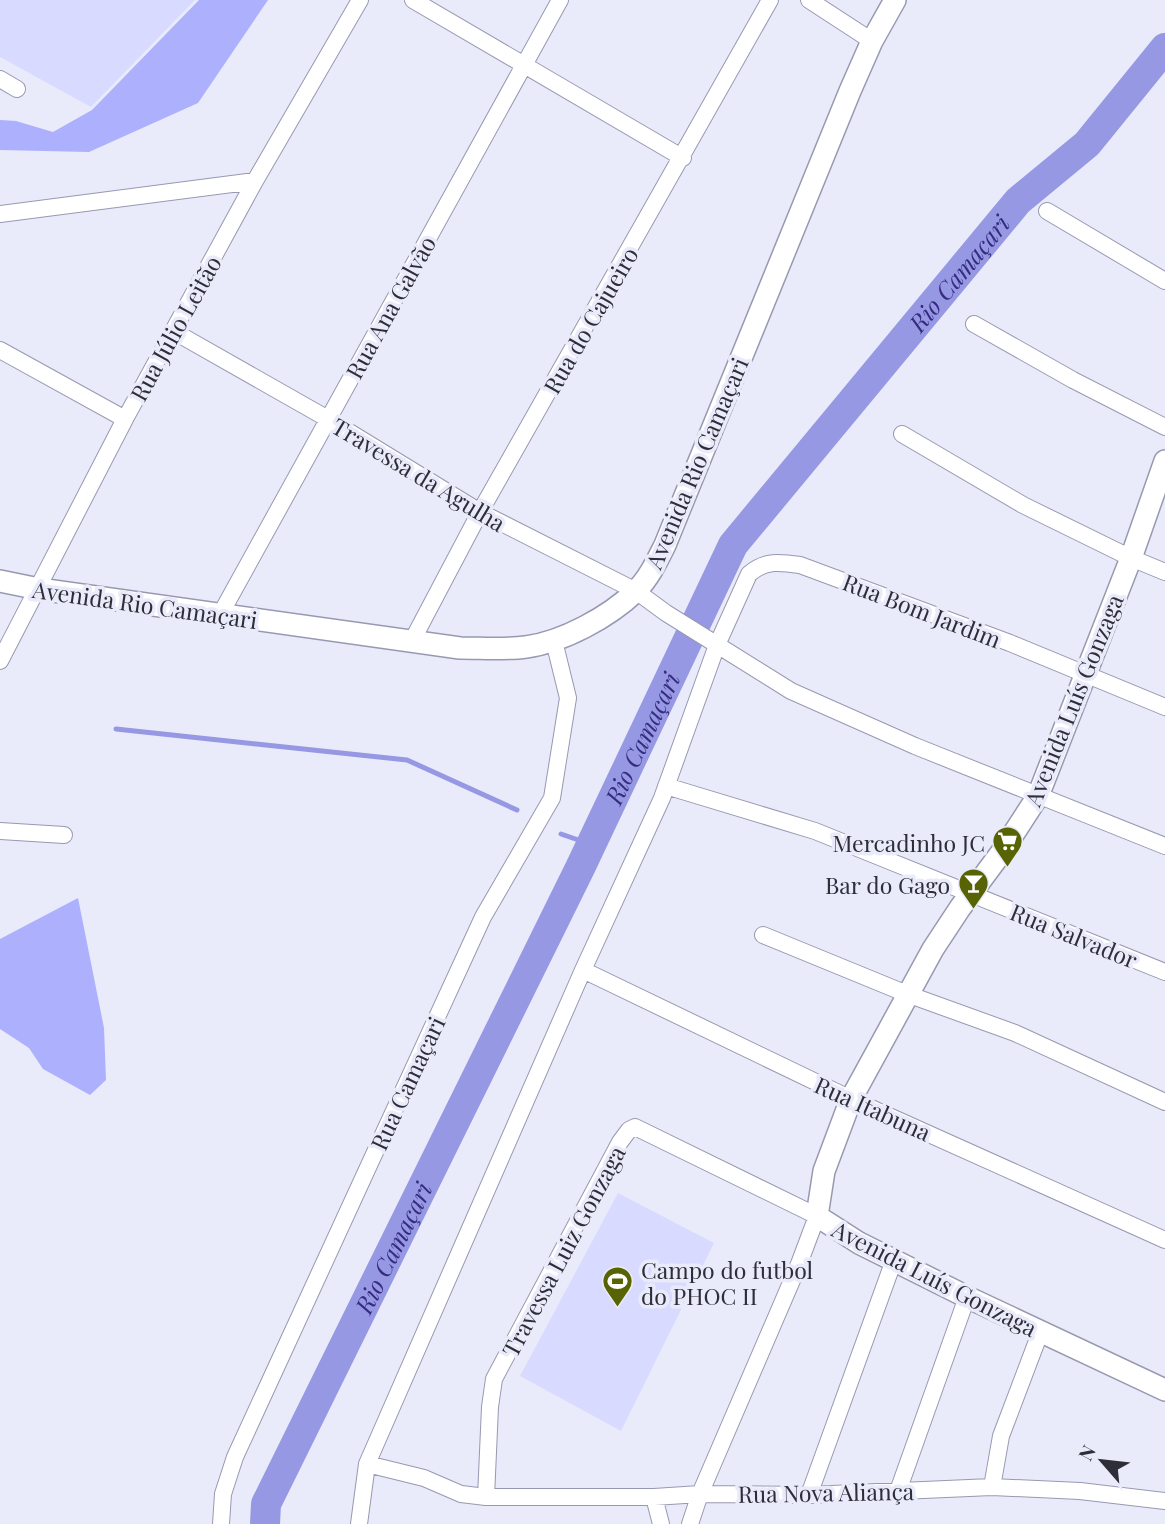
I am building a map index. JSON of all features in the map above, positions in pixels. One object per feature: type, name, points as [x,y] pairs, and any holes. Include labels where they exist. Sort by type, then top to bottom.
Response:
[{"type":"street","name":"Rua Júlio Leitão","points":[[0,661],[125,419],[255,181],[360,0]]},
{"type":"street","points":[[413,0],[683,158]]},
{"type":"street","name":"Rua Ana Galvão","points":[[220,615],[560,0]]},
{"type":"street","name":"Rua do Cajueiro","points":[[412,641],[480,512],[771,0]]},
{"type":"street","points":[[809,0],[872,41]]},
{"type":"street","name":"Avenida Rio Camaçari","points":[[0,581],[39,589],[460,648],[527,647],[554,641],[580,629],[636,591],[650,573],[665,545],[872,41],[895,0]]},
{"type":"street","points":[[0,79],[17,89]]},
{"type":"street","points":[[0,214],[255,181]]},
{"type":"street","points":[[1047,211],[1165,281]]},
{"type":"street","points":[[974,324],[1073,380],[1165,427]]},
{"type":"street","name":"Travessa da Agulha","points":[[173,331],[328,419],[480,512],[636,591],[716,645]]},
{"type":"street","points":[[0,350],[125,419]]},
{"type":"street","points":[[902,434],[1023,505],[1165,572]]},
{"type":"street","name":"Avenida Luís Gonzaga","points":[[1165,461],[1131,558],[1038,796],[1001,853],[947,927],[851,1098],[824,1171],[817,1216],[859,1243],[1040,1333],[1165,1390]]},
{"type":"street","name":"Rua Bom Jardim","points":[[359,1524],[367,1464],[666,786],[716,645],[750,574],[769,563],[800,565],[1086,673],[1165,707]]},
{"type":"street","name":"Rua Camaçari","points":[[220,1524],[223,1494],[240,1445],[483,917],[552,798],[568,698],[554,641]]},
{"type":"street","points":[[716,645],[791,691],[903,741],[1165,845]]},
{"type":"street","name":"Rua Salvador","points":[[666,786],[815,831],[1165,972]]},
{"type":"street","points":[[0,831],[64,835]]},
{"type":"street","points":[[763,935],[907,994],[1015,1033],[1165,1102]]},
{"type":"street","name":"Rua Itabuna","points":[[583,970],[851,1098],[1165,1240]]},
{"type":"street","name":"Travessa Luiz Gonzaga","points":[[486,1497],[494,1380],[620,1142],[629,1130],[641,1128],[817,1216]]},
{"type":"street","points":[[690,1524],[700,1494],[794,1277],[817,1216]]},
{"type":"street","points":[[809,1495],[894,1260]]},
{"type":"street","points":[[898,1491],[967,1297]]},
{"type":"street","points":[[992,1487],[1001,1436],[1040,1333]]},
{"type":"street","name":"Rua Nova Aliança","points":[[367,1464],[424,1478],[461,1494],[486,1497],[809,1495],[992,1487],[1080,1491],[1165,1501]]},
{"type":"street","points":[[654,1497],[661,1524]]},
{"type":"shaded area","points":[[0,0],[195,0],[91,107],[0,57]]},
{"type":"shaded area","points":[[199,0],[268,0],[198,103],[89,152],[0,150],[0,120],[16,121],[53,132],[92,110]]},
{"type":"shaded area","points":[[78,898],[104,1028],[106,1080],[90,1095],[43,1069],[29,1048],[0,1029],[0,939]]},
{"type":"shaded area","name":"Campo do futbol do PHOC II","points":[[618,1193],[714,1243],[621,1431],[520,1376]]},
{"type":"waterway","name":"Rio Camaçari","points":[[265,1524],[266,1504],[580,868],[733,545],[1018,201],[1087,144],[1165,48]]},
{"type":"waterway","points":[[116,729],[407,760],[517,810]]},
{"type":"waterway","points":[[561,834],[590,844]]},
{"type":"place","name":"Mercadinho JC","points":[[1008,869]]},
{"type":"place","name":"Bar do Gago","points":[[973,911]]},
{"type":"place","name":"Campo do futbol do PHOC II","points":[[618,1309]]}]
